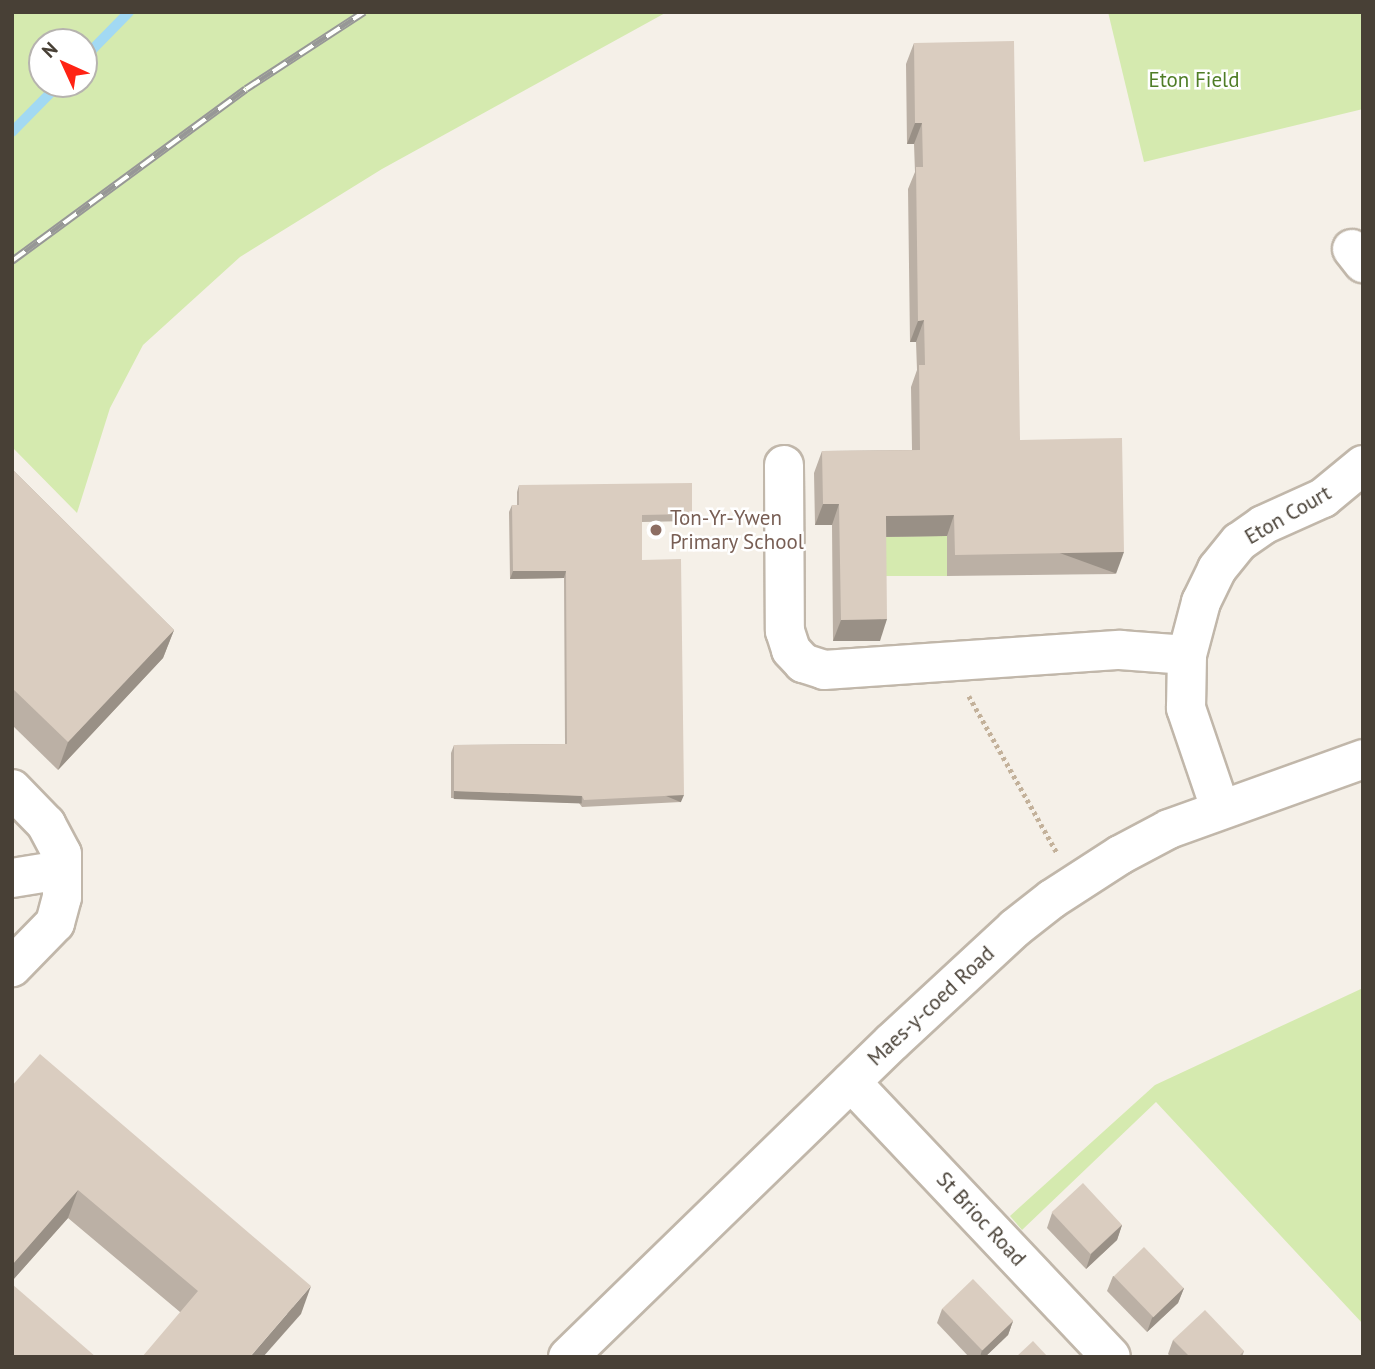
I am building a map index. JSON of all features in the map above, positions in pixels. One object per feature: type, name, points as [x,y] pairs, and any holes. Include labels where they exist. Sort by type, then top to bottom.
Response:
[{"type":"street","points":[[784,465],[785,631],[791,650],[803,663],[824,670],[1120,650],[1186,655]]},
{"type":"street","name":"Eton Court","points":[[1220,808],[1186,708],[1186,655],[1193,626],[1212,580],[1239,542],[1264,525],[1323,498],[1363,466]]},
{"type":"street","name":"Maes-y-coed Road","points":[[568,1357],[850,1082],[1004,937],[1052,899],[1147,839],[1220,808],[1363,760]]},
{"type":"street","points":[[12,789],[46,824],[62,854],[62,897],[55,923],[12,967]]},
{"type":"street","points":[[12,878],[61,870]]},
{"type":"street","name":"St Brioc Road","points":[[850,1082],[1111,1357]]},
{"type":"path","points":[[949,662],[1058,854]]},
{"type":"green space","points":[[12,12],[667,12],[382,169],[240,257],[143,345],[110,408],[77,513],[12,447]]},
{"type":"green space","name":"Eton Field","points":[[1108,12],[1363,12],[1363,109],[1144,162]]},
{"type":"green space","points":[[878,536],[947,536],[947,576],[878,576]]},
{"type":"green space","points":[[1363,988],[1363,1324],[1156,1102],[1022,1230],[1010,1216],[1155,1085]]},
{"type":"building","points":[[1014,41],[1020,440],[1122,438],[1124,552],[955,555],[954,515],[886,516],[887,619],[841,620],[839,504],[823,504],[822,451],[920,450],[919,365],[925,365],[924,320],[918,321],[916,167],[923,167],[922,123],[915,123],[914,43]]},
{"type":"building","points":[[12,469],[174,630],[68,742],[12,688]]},
{"type":"building","points":[[692,483],[692,514],[642,515],[642,560],[681,559],[684,795],[584,800],[582,796],[454,791],[454,745],[567,744],[566,571],[513,571],[512,505],[519,505],[519,485]]},
{"type":"building","points":[[40,1054],[311,1286],[250,1357],[142,1357],[198,1291],[78,1190],[12,1265],[12,1086]]},
{"type":"building","points":[[1083,1183],[1122,1225],[1090,1254],[1052,1212]]},
{"type":"building","points":[[1144,1247],[1184,1288],[1153,1317],[1114,1276]]},
{"type":"building","points":[[973,1279],[1013,1321],[982,1351],[942,1309]]},
{"type":"building","points":[[12,1284],[96,1357],[12,1357]]},
{"type":"building","points":[[1205,1310],[1244,1351],[1238,1357],[1190,1357],[1173,1340]]},
{"type":"building","points":[[1033,1341],[1048,1357],[1016,1357]]},
{"type":"waterway","points":[[98,44],[129,12]]},
{"type":"waterway","points":[[12,132],[45,98]]},
{"type":"railway","points":[[12,261],[246,89],[364,12]]},
{"type":"place","name":"Ton-Yr-Ywen Primary School","points":[[656,530]]}]
